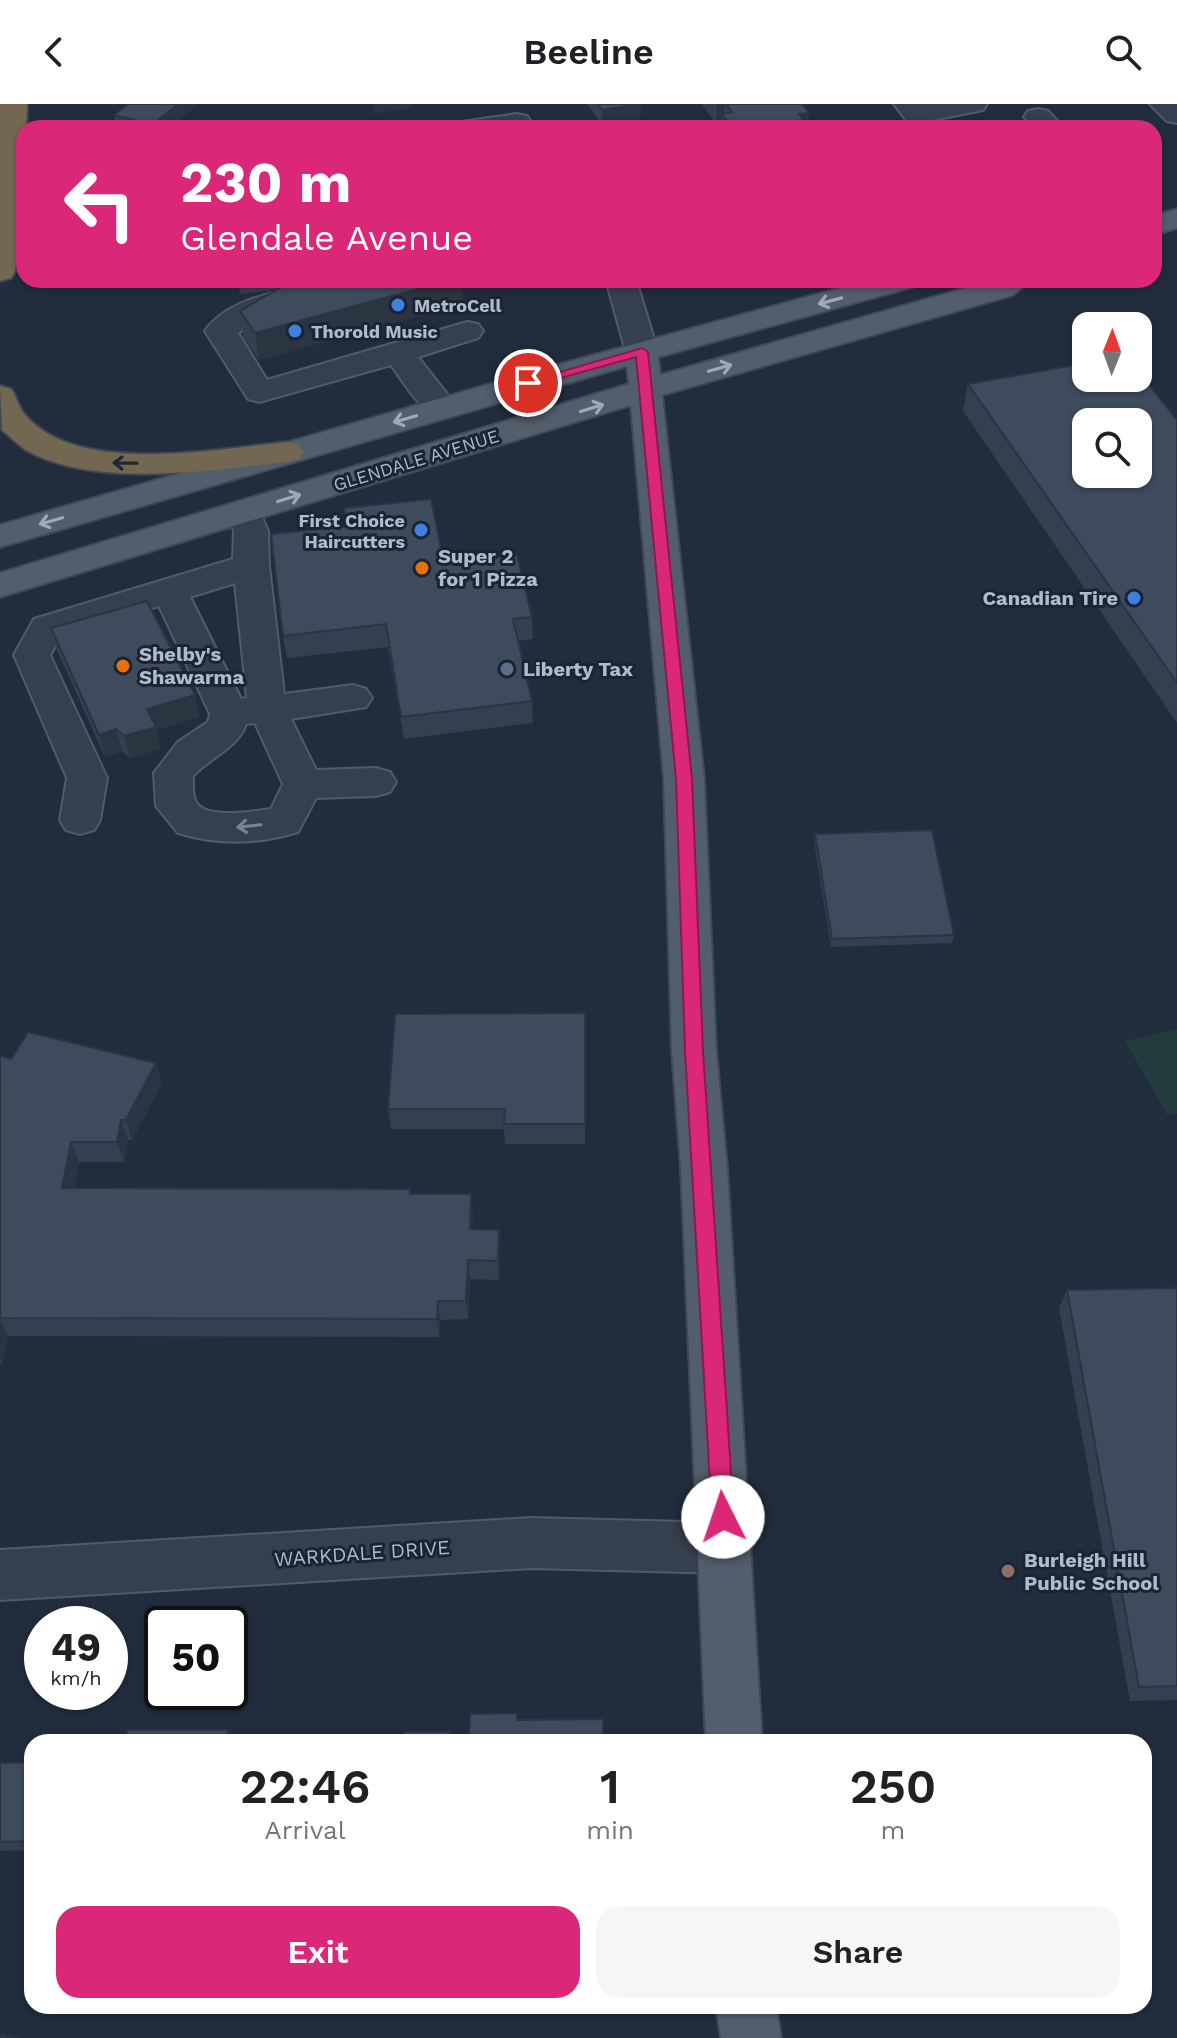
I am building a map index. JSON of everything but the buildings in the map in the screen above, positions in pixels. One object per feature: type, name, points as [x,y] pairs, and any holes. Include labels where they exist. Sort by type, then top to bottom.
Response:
[{"type":"highway","points":[[0,272],[9,195],[13,104]]},
{"type":"highway","points":[[0,396],[12,422],[33,441],[108,463],[169,464],[287,452]]},
{"type":"main road","name":"GLENDALE AVENUE","points":[[0,585],[244,512],[882,288]]},
{"type":"main road","name":"GLENDALE AVENUE","points":[[0,536],[442,408],[644,372],[1002,288]]},
{"type":"main road","points":[[644,372],[684,779],[694,1051],[734,1734]]},
{"type":"main road","points":[[747,2014],[751,2038]]},
{"type":"street","points":[[908,104],[917,115],[973,104]]},
{"type":"street","points":[[1164,104],[1177,115]]},
{"type":"street","points":[[334,288],[255,308],[221,331],[259,392],[467,331]]},
{"type":"street","points":[[623,288],[644,372]]},
{"type":"street","points":[[398,353],[442,408]]},
{"type":"street","points":[[244,512],[251,531],[251,566],[267,709],[303,784]]},
{"type":"street","points":[[80,820],[87,778],[32,655],[47,628],[251,566]]},
{"type":"street","points":[[169,590],[229,714],[226,729],[192,752],[173,773],[176,806],[192,823],[234,828],[284,822],[303,784]]},
{"type":"street","points":[[229,714],[353,698]]},
{"type":"street","points":[[303,784],[376,782]]},
{"type":"street","name":"WARKDALE DRIVE","points":[[0,1575],[531,1543],[725,1548]]},
{"type":"green space","points":[[1177,1029],[1177,1113],[1168,1116],[1125,1041]]},
{"type":"place","name":"MetroCell","points":[[398,305]]},
{"type":"place","name":"Thorold Music","points":[[295,331]]},
{"type":"place","name":"First Choice Haircutters","points":[[421,530]]},
{"type":"place","name":"Super 2 for 1 Pizza","points":[[422,568]]},
{"type":"place","name":"Canadian Tire","points":[[1134,598]]},
{"type":"place","name":"Shelby's Shawarma","points":[[123,666]]},
{"type":"place","name":"Liberty Tax","points":[[507,669]]},
{"type":"place","name":"Burleigh Hill Public School","points":[[1008,1571]]},
{"type":"route","points":[[528,383],[642,352],[684,779],[694,1051],[704,1168],[723,1517]]}]
